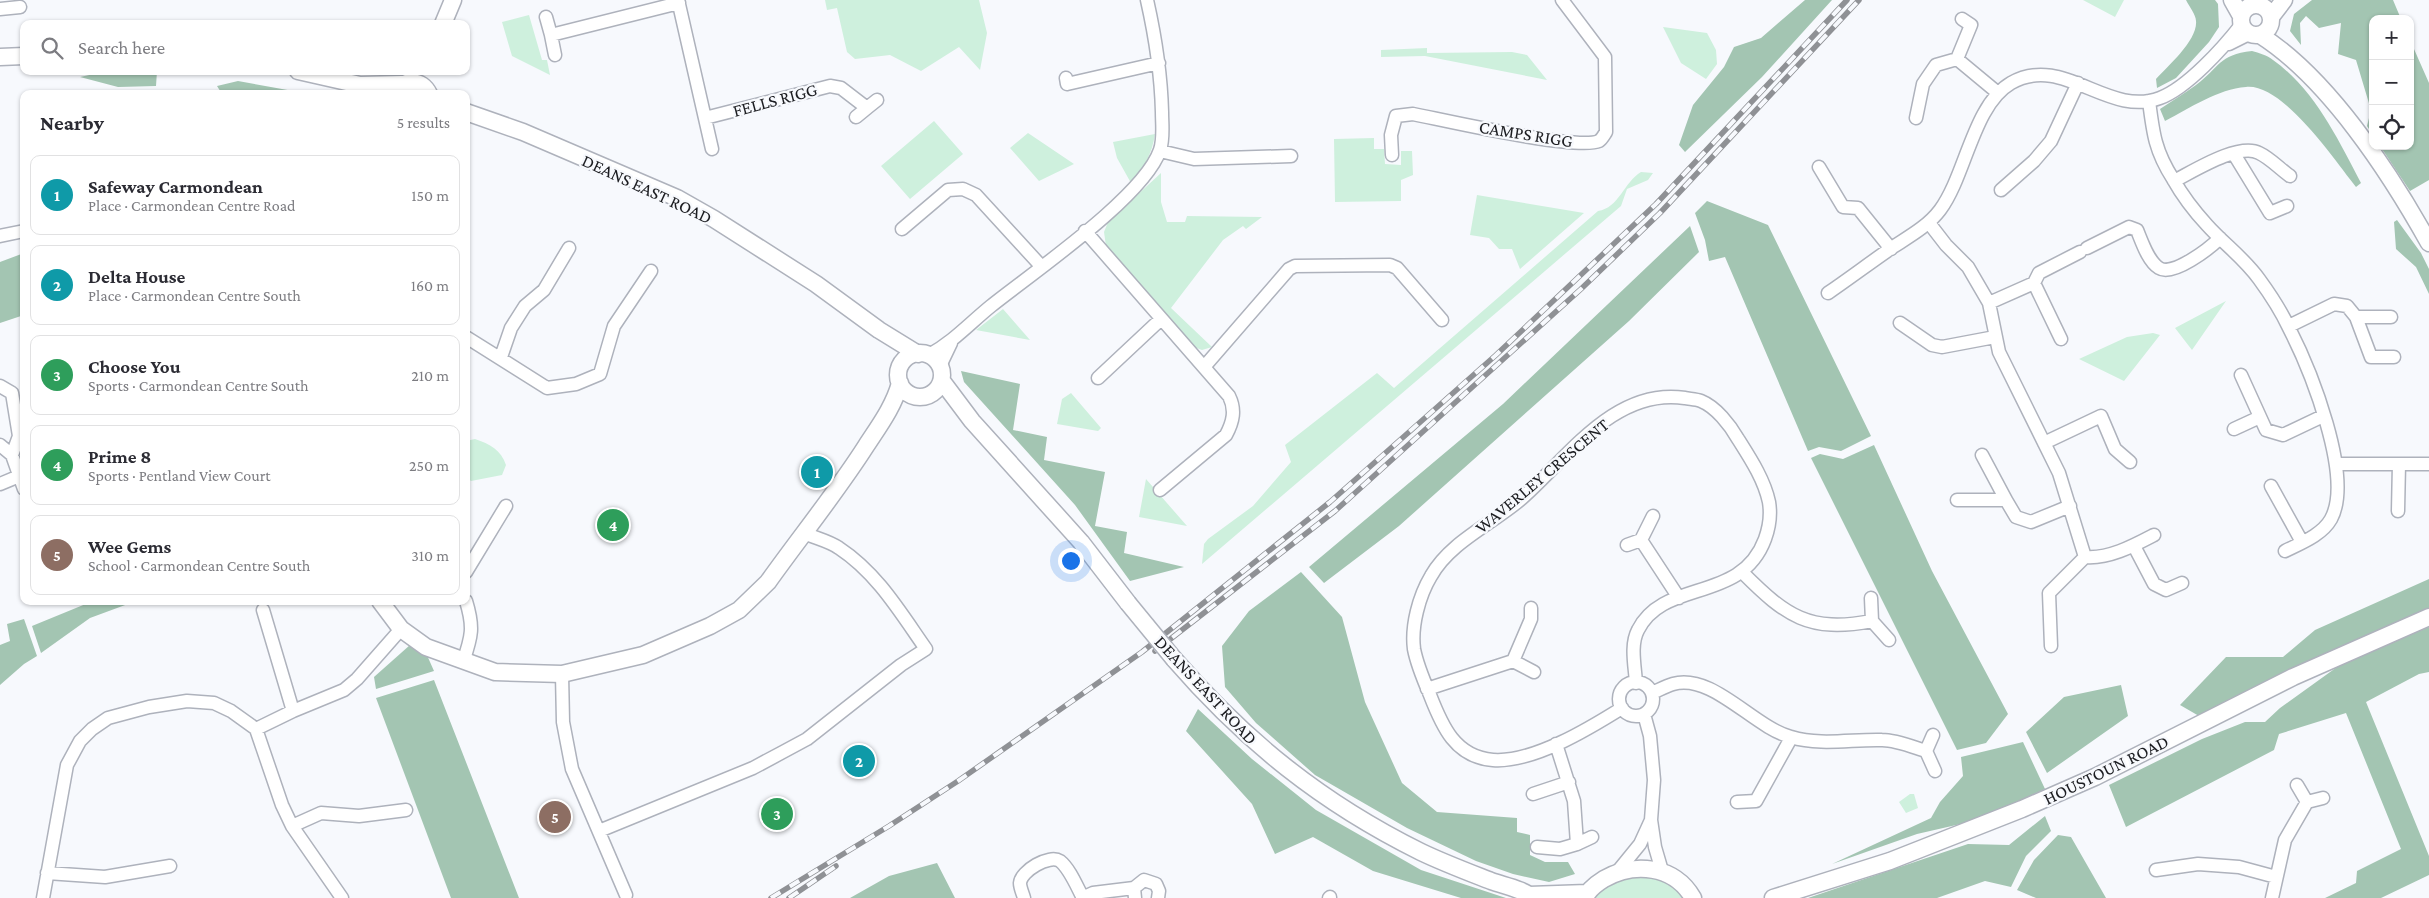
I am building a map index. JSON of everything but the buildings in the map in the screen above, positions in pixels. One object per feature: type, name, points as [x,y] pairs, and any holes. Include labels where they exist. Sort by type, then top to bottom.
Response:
[{"type":"street","points":[[445,20],[453,0]]},
{"type":"street","points":[[932,364],[952,341],[982,312],[1085,232],[1132,190],[1149,171],[1160,151],[1162,130],[1157,43],[1147,0]]},
{"type":"street","name":"CAMPS RIGG","points":[[1392,155],[1391,135],[1396,116],[1413,114],[1565,143],[1598,141],[1603,137],[1606,132],[1605,57],[1562,0]]},
{"type":"street","points":[[2232,0],[2256,16],[2322,89],[2393,183],[2429,243]]},
{"type":"street","points":[[1828,293],[1929,223],[1951,193],[1984,115],[1998,93],[2021,78],[2040,73],[2059,76],[2122,101],[2149,101],[2172,92],[2256,16],[2284,0]]},
{"type":"street","points":[[551,35],[678,2],[712,149]]},
{"type":"street","points":[[0,9],[20,7]]},
{"type":"street","points":[[546,17],[555,55]]},
{"type":"street","points":[[1957,59],[1971,25],[1962,19]]},
{"type":"street","points":[[0,57],[20,56]]},
{"type":"street","points":[[1957,59],[1998,93]]},
{"type":"street","points":[[1916,118],[1923,84],[1936,65],[1957,59]]},
{"type":"street","points":[[1066,78],[1067,84],[1159,63]]},
{"type":"street","points":[[316,75],[360,85],[407,83],[423,85],[427,90]]},
{"type":"street","points":[[428,90],[430,75]]},
{"type":"street","points":[[2001,190],[2034,161],[2050,141],[2078,83]]},
{"type":"street","points":[[360,85],[369,90]]},
{"type":"street","name":"FELLS RIGG","points":[[705,118],[830,86],[841,88],[872,104],[856,117]]},
{"type":"street","points":[[2149,101],[2154,142],[2174,181],[2206,224],[2245,261],[2289,326],[2313,380],[2336,464],[2338,486],[2336,510],[2322,530],[2285,551]]},
{"type":"street","name":"DEANS EAST ROAD","points":[[471,116],[523,132],[678,198],[816,284],[879,330],[932,364],[972,421],[1081,542],[1174,659],[1227,718],[1261,748],[1339,806],[1378,830],[1423,853],[1531,896],[1586,895]]},
{"type":"street","points":[[2174,181],[2216,159],[2248,150],[2258,152],[2290,176]]},
{"type":"street","points":[[1160,151],[1194,159],[1291,156]]},
{"type":"street","points":[[2234,154],[2270,213],[2287,206]]},
{"type":"street","points":[[1819,167],[1844,207],[1862,203],[1891,249]]},
{"type":"street","points":[[902,229],[948,190],[963,189],[976,195],[1041,266]]},
{"type":"street","points":[[1929,223],[1968,267],[1989,302],[1995,337],[2005,368],[2059,473],[2085,557]]},
{"type":"street","points":[[1989,302],[2034,283],[2039,273],[2129,227],[2137,230],[2153,263],[2160,269],[2169,270],[2206,252],[2220,238]]},
{"type":"street","points":[[0,236],[20,232]]},
{"type":"street","points":[[1085,232],[1229,396],[1233,412],[1232,424],[1226,436],[1160,490]]},
{"type":"street","points":[[501,357],[511,328],[525,306],[544,290],[569,248]]},
{"type":"street","points":[[1204,368],[1289,269],[1295,266],[1390,265],[1397,268],[1442,320]]},
{"type":"street","points":[[470,339],[548,388],[576,384],[600,374],[614,326],[651,272]]},
{"type":"street","points":[[2034,283],[2061,339]]},
{"type":"street","points":[[2289,326],[2334,304],[2347,306],[2356,317],[2372,357],[2394,358]]},
{"type":"street","points":[[2356,317],[2391,317]]},
{"type":"street","points":[[1098,378],[1161,319]]},
{"type":"street","points":[[1900,323],[1932,345],[1942,347],[1995,337]]},
{"type":"street","name":"DEANS EAST ROAD","points":[[879,330],[900,376]]},
{"type":"street","points":[[383,605],[401,630],[426,647],[495,672],[530,675],[562,674],[643,655],[727,618],[739,610],[768,582],[853,466],[886,416],[896,397],[900,376],[907,358],[932,364]]},
{"type":"street","points":[[886,416],[939,388],[932,364]]},
{"type":"street","points":[[2241,375],[2266,430],[2283,435],[2323,416]]},
{"type":"street","points":[[900,376],[908,394],[922,397]]},
{"type":"street","points":[[0,386],[12,393],[19,436],[12,455]]},
{"type":"street","name":"DEANS EAST ROAD","points":[[922,397],[972,421]]},
{"type":"street","name":"WAVERLEY CRESCENT","points":[[1622,708],[1589,729],[1556,744],[1509,759],[1494,760],[1465,752],[1452,741],[1444,728],[1427,689],[1414,648],[1416,620],[1430,577],[1450,553],[1506,512],[1587,436],[1627,408],[1649,398],[1677,397],[1701,400],[1725,420],[1754,466],[1769,502],[1769,520],[1761,548],[1754,561],[1743,573]]},
{"type":"street","points":[[2044,443],[2101,416],[2116,449],[2130,462]]},
{"type":"street","points":[[2234,429],[2260,417]]},
{"type":"street","points":[[0,445],[12,455],[20,470]]},
{"type":"street","points":[[1982,455],[2016,517],[2031,522],[2070,506]]},
{"type":"street","points":[[2336,464],[2429,464]]},
{"type":"street","points":[[2398,511],[2399,464]]},
{"type":"street","points":[[0,484],[20,475]]},
{"type":"street","points":[[2271,486],[2302,542]]},
{"type":"street","points":[[1957,500],[2006,500]]},
{"type":"street","points":[[470,565],[506,506]]},
{"type":"street","points":[[1627,544],[1641,540],[1653,516]]},
{"type":"street","points":[[598,831],[753,768],[807,739],[901,665],[926,649],[883,587],[867,570],[838,547],[804,533]]},
{"type":"street","points":[[2051,646],[2049,593],[2085,557],[2098,558],[2134,546],[2154,535]]},
{"type":"street","points":[[1641,540],[1679,598]]},
{"type":"street","points":[[2134,546],[2154,584],[2166,590],[2182,583]]},
{"type":"street","points":[[1636,683],[1633,645],[1638,630],[1652,613],[1664,604],[1743,573],[1765,595],[1791,615],[1807,621],[1823,625],[1848,626],[1872,621]]},
{"type":"street","points":[[1870,598],[1872,621],[1889,640]]},
{"type":"street","points":[[463,662],[472,637],[473,626],[467,605]]},
{"type":"street","points":[[1427,689],[1507,665],[1513,661],[1531,619],[1531,608]]},
{"type":"street","points":[[263,610],[293,710]]},
{"type":"street","name":"HOUSTOUN ROAD","points":[[1772,898],[1890,861],[2022,809],[2095,777],[2293,678],[2429,617]]},
{"type":"street","points":[[256,729],[293,710],[344,690],[357,679],[401,630]]},
{"type":"street","points":[[1513,661],[1534,672]]},
{"type":"street","points":[[562,674],[563,722],[572,768],[626,895]]},
{"type":"street","points":[[1631,683],[1636,683],[1648,687],[1652,693],[1652,705],[1644,714],[1632,716],[1622,708],[1620,702],[1623,690],[1631,683]]},
{"type":"street","points":[[1652,693],[1674,684],[1695,683],[1710,689],[1769,728],[1791,738],[1819,741],[1884,740],[1926,751]]},
{"type":"street","points":[[43,898],[67,765],[80,741],[92,729],[108,718],[150,707],[195,701],[214,703],[231,711],[256,729],[282,805],[292,826],[342,898]]},
{"type":"street","points":[[1644,714],[1650,736],[1654,780],[1651,820],[1655,847],[1662,871]]},
{"type":"street","points":[[1933,735],[1926,751],[1935,771]]},
{"type":"street","points":[[1737,802],[1756,801],[1791,738]]},
{"type":"street","points":[[1556,744],[1574,801],[1577,844]]},
{"type":"street","points":[[1534,794],[1569,782]]},
{"type":"street","points":[[2297,785],[2307,802]]},
{"type":"street","points":[[2272,898],[2285,840],[2307,802],[2323,798]]},
{"type":"street","points":[[292,826],[320,814],[359,816],[406,810]]},
{"type":"street","points":[[1618,871],[1640,844],[1651,820]]},
{"type":"street","points":[[1537,847],[1560,849],[1592,837]]},
{"type":"street","points":[[1024,898],[1020,883],[1023,875],[1046,860],[1053,859],[1060,860],[1082,898],[1093,893],[1120,890],[1134,895],[1140,882],[1152,882],[1159,891],[1158,898]]},
{"type":"street","points":[[2156,870],[2198,864],[2239,867],[2276,877]]},
{"type":"street","points":[[47,873],[105,877],[170,866]]},
{"type":"street","points":[[1586,895],[1599,882],[1618,871],[1640,867],[1662,871],[1680,882],[1695,897]]},
{"type":"green space","points":[[825,0],[979,0],[987,33],[980,70],[959,47],[921,71],[890,55],[855,59],[847,52],[837,8],[827,10]]},
{"type":"green space","points":[[1805,0],[1832,0],[1762,77],[1685,152],[1679,145],[1693,105],[1724,67],[1734,47],[1761,38]]},
{"type":"green space","points":[[2083,0],[2124,0],[2115,17]]},
{"type":"green space","points":[[2186,0],[2215,0],[2218,4],[2219,27],[2209,42],[2176,78],[2157,88],[2156,79],[2181,52],[2195,28],[2195,16]]},
{"type":"green space","points":[[2312,0],[2393,0],[2399,15],[2369,15],[2369,103],[2356,60],[2338,54],[2341,23],[2319,28],[2306,16],[2300,23],[2301,45],[2290,31],[2294,14]]},
{"type":"green space","points":[[529,15],[542,60],[547,60],[550,75],[512,56],[502,22]]},
{"type":"green space","points":[[1663,27],[1707,33],[1716,50],[1717,64],[1706,79],[1681,63]]},
{"type":"green space","points":[[1427,48],[1427,53],[1512,52],[1527,55],[1547,80],[1425,56],[1381,57],[1381,50]]},
{"type":"green space","points":[[2414,49],[2429,83],[2429,180],[2410,191],[2383,150],[2414,150]]},
{"type":"green space","points":[[2252,51],[2266,55],[2288,72],[2313,100],[2334,132],[2361,183],[2356,187],[2322,143],[2292,110],[2276,97],[2260,89],[2246,87],[2225,91],[2165,121],[2160,109],[2204,79],[2220,63],[2232,55]]},
{"type":"green space","points":[[89,75],[157,75],[156,86],[118,87],[80,77]]},
{"type":"green space","points":[[238,81],[288,90],[220,90],[217,86]]},
{"type":"green space","points":[[934,121],[963,154],[910,199],[881,166]]},
{"type":"green space","points":[[1028,133],[1074,164],[1039,181],[1010,148]]},
{"type":"green space","points":[[1155,134],[1147,160],[1131,183],[1117,158],[1113,142]]},
{"type":"green space","points":[[1374,138],[1374,149],[1384,149],[1385,164],[1401,165],[1401,151],[1412,151],[1413,175],[1401,180],[1401,201],[1335,202],[1334,139]]},
{"type":"green space","points":[[1641,172],[1653,173],[1648,180],[1627,189],[1621,206],[1202,564],[1204,544],[1208,539],[1253,506],[1291,462],[1285,445],[1377,373],[1394,388],[1598,211],[1611,205],[1635,176]]},
{"type":"green space","points":[[1161,173],[1161,202],[1167,222],[1185,222],[1187,216],[1262,217],[1246,229],[1243,226],[1223,240],[1171,308],[1212,347],[1202,350],[1194,347],[1106,246],[1104,232],[1108,222]]},
{"type":"green space","points":[[1477,195],[1584,213],[1520,269],[1512,249],[1499,249],[1489,238],[1470,235]]},
{"type":"green space","points":[[1707,201],[1768,225],[1871,436],[1841,451],[1819,447],[1808,451],[1725,257],[1709,261],[1705,240],[1695,213]]},
{"type":"green space","points":[[2397,220],[2421,253],[2429,269],[2429,294],[2416,267],[2396,249],[2394,222]]},
{"type":"green space","points":[[1690,226],[1699,252],[1629,321],[1399,526],[1324,583],[1309,567],[1503,404]]},
{"type":"green space","points":[[20,254],[20,316],[0,323],[0,262]]},
{"type":"green space","points":[[2226,301],[2192,350],[2175,328]]},
{"type":"green space","points":[[1003,309],[1030,340],[976,330]]},
{"type":"green space","points":[[2153,333],[2160,335],[2124,381],[2079,359],[2127,337]]},
{"type":"green space","points":[[961,371],[1020,384],[1013,430],[1047,437],[1044,460],[1105,472],[1095,526],[1127,532],[1124,553],[1184,567],[1130,581],[1075,505],[964,382]]},
{"type":"green space","points":[[1071,393],[1101,428],[1098,431],[1057,424],[1062,399]]},
{"type":"green space","points":[[475,439],[490,445],[501,455],[506,465],[502,475],[470,480],[470,440]]},
{"type":"green space","points":[[1874,445],[1932,571],[2008,714],[1986,743],[1957,750],[1811,458],[1820,454],[1843,459]]},
{"type":"green space","points":[[1146,479],[1187,526],[1139,517]]},
{"type":"green space","points":[[1301,572],[1342,617],[1365,702],[1402,783],[1437,812],[1517,818],[1517,832],[1530,835],[1530,855],[1545,862],[1568,862],[1575,874],[1549,882],[1513,874],[1476,861],[1407,828],[1315,775],[1256,723],[1225,687],[1222,646],[1249,611]]},
{"type":"green space","points":[[2429,579],[2429,609],[2287,671],[2199,716],[2180,705],[2226,657],[2283,657],[2315,630]]},
{"type":"green space","points":[[83,605],[125,605],[90,618],[41,653],[32,626]]},
{"type":"green space","points":[[24,619],[37,656],[24,664],[0,685],[0,645],[10,641],[7,624]]},
{"type":"green space","points":[[2429,627],[2429,672],[2419,674],[2366,702],[2429,856],[2429,875],[2381,898],[2325,898],[2356,883],[2357,871],[2401,849],[2346,713],[2279,734],[2274,750],[2126,827],[2109,785],[2202,739],[2245,722],[2265,722],[2280,708],[2344,662]]},
{"type":"green space","points":[[410,645],[426,653],[434,671],[376,689],[374,677]]},
{"type":"green space","points":[[434,680],[519,898],[451,898],[376,698]]},
{"type":"green space","points":[[2121,685],[2128,716],[2047,773],[2026,732],[2064,697]]},
{"type":"green space","points":[[1198,709],[1252,759],[1316,810],[1421,870],[1506,898],[1461,898],[1373,871],[1313,837],[1275,854],[1252,804],[1186,731]]},
{"type":"green space","points":[[2023,742],[2045,789],[1978,820],[1917,834],[1832,864],[1931,818],[1940,802],[1963,776],[1961,757]]},
{"type":"green space","points":[[1910,794],[1914,794],[1918,808],[1906,813],[1899,802]]},
{"type":"green space","points":[[2045,816],[2051,831],[2026,856],[2011,887],[1985,881],[1937,898],[1808,898],[1968,844],[2009,845]]},
{"type":"green space","points":[[2058,835],[2071,837],[2106,898],[2036,898],[2017,890],[2034,860]]},
{"type":"green space","points":[[937,863],[955,898],[850,898],[889,876]]},
{"type":"green space","points":[[1640,875],[1665,882],[1685,898],[1595,898],[1604,888],[1615,882]]},
{"type":"railway","points":[[771,898],[889,826],[958,781],[1142,652],[1330,502],[1496,355],[1656,204],[1847,0]]},
{"type":"railway","points":[[1155,651],[1335,511],[1581,289],[1660,213],[1859,0]]},
{"type":"railway","points":[[789,898],[836,866]]},
{"type":"place","name":"Safeway Carmondean","points":[[817,472]]},
{"type":"place","name":"Prime 8","points":[[613,525]]},
{"type":"place","name":"Delta House","points":[[859,761]]},
{"type":"place","name":"Choose You","points":[[777,814]]},
{"type":"place","name":"Wee Gems","points":[[555,817]]}]
